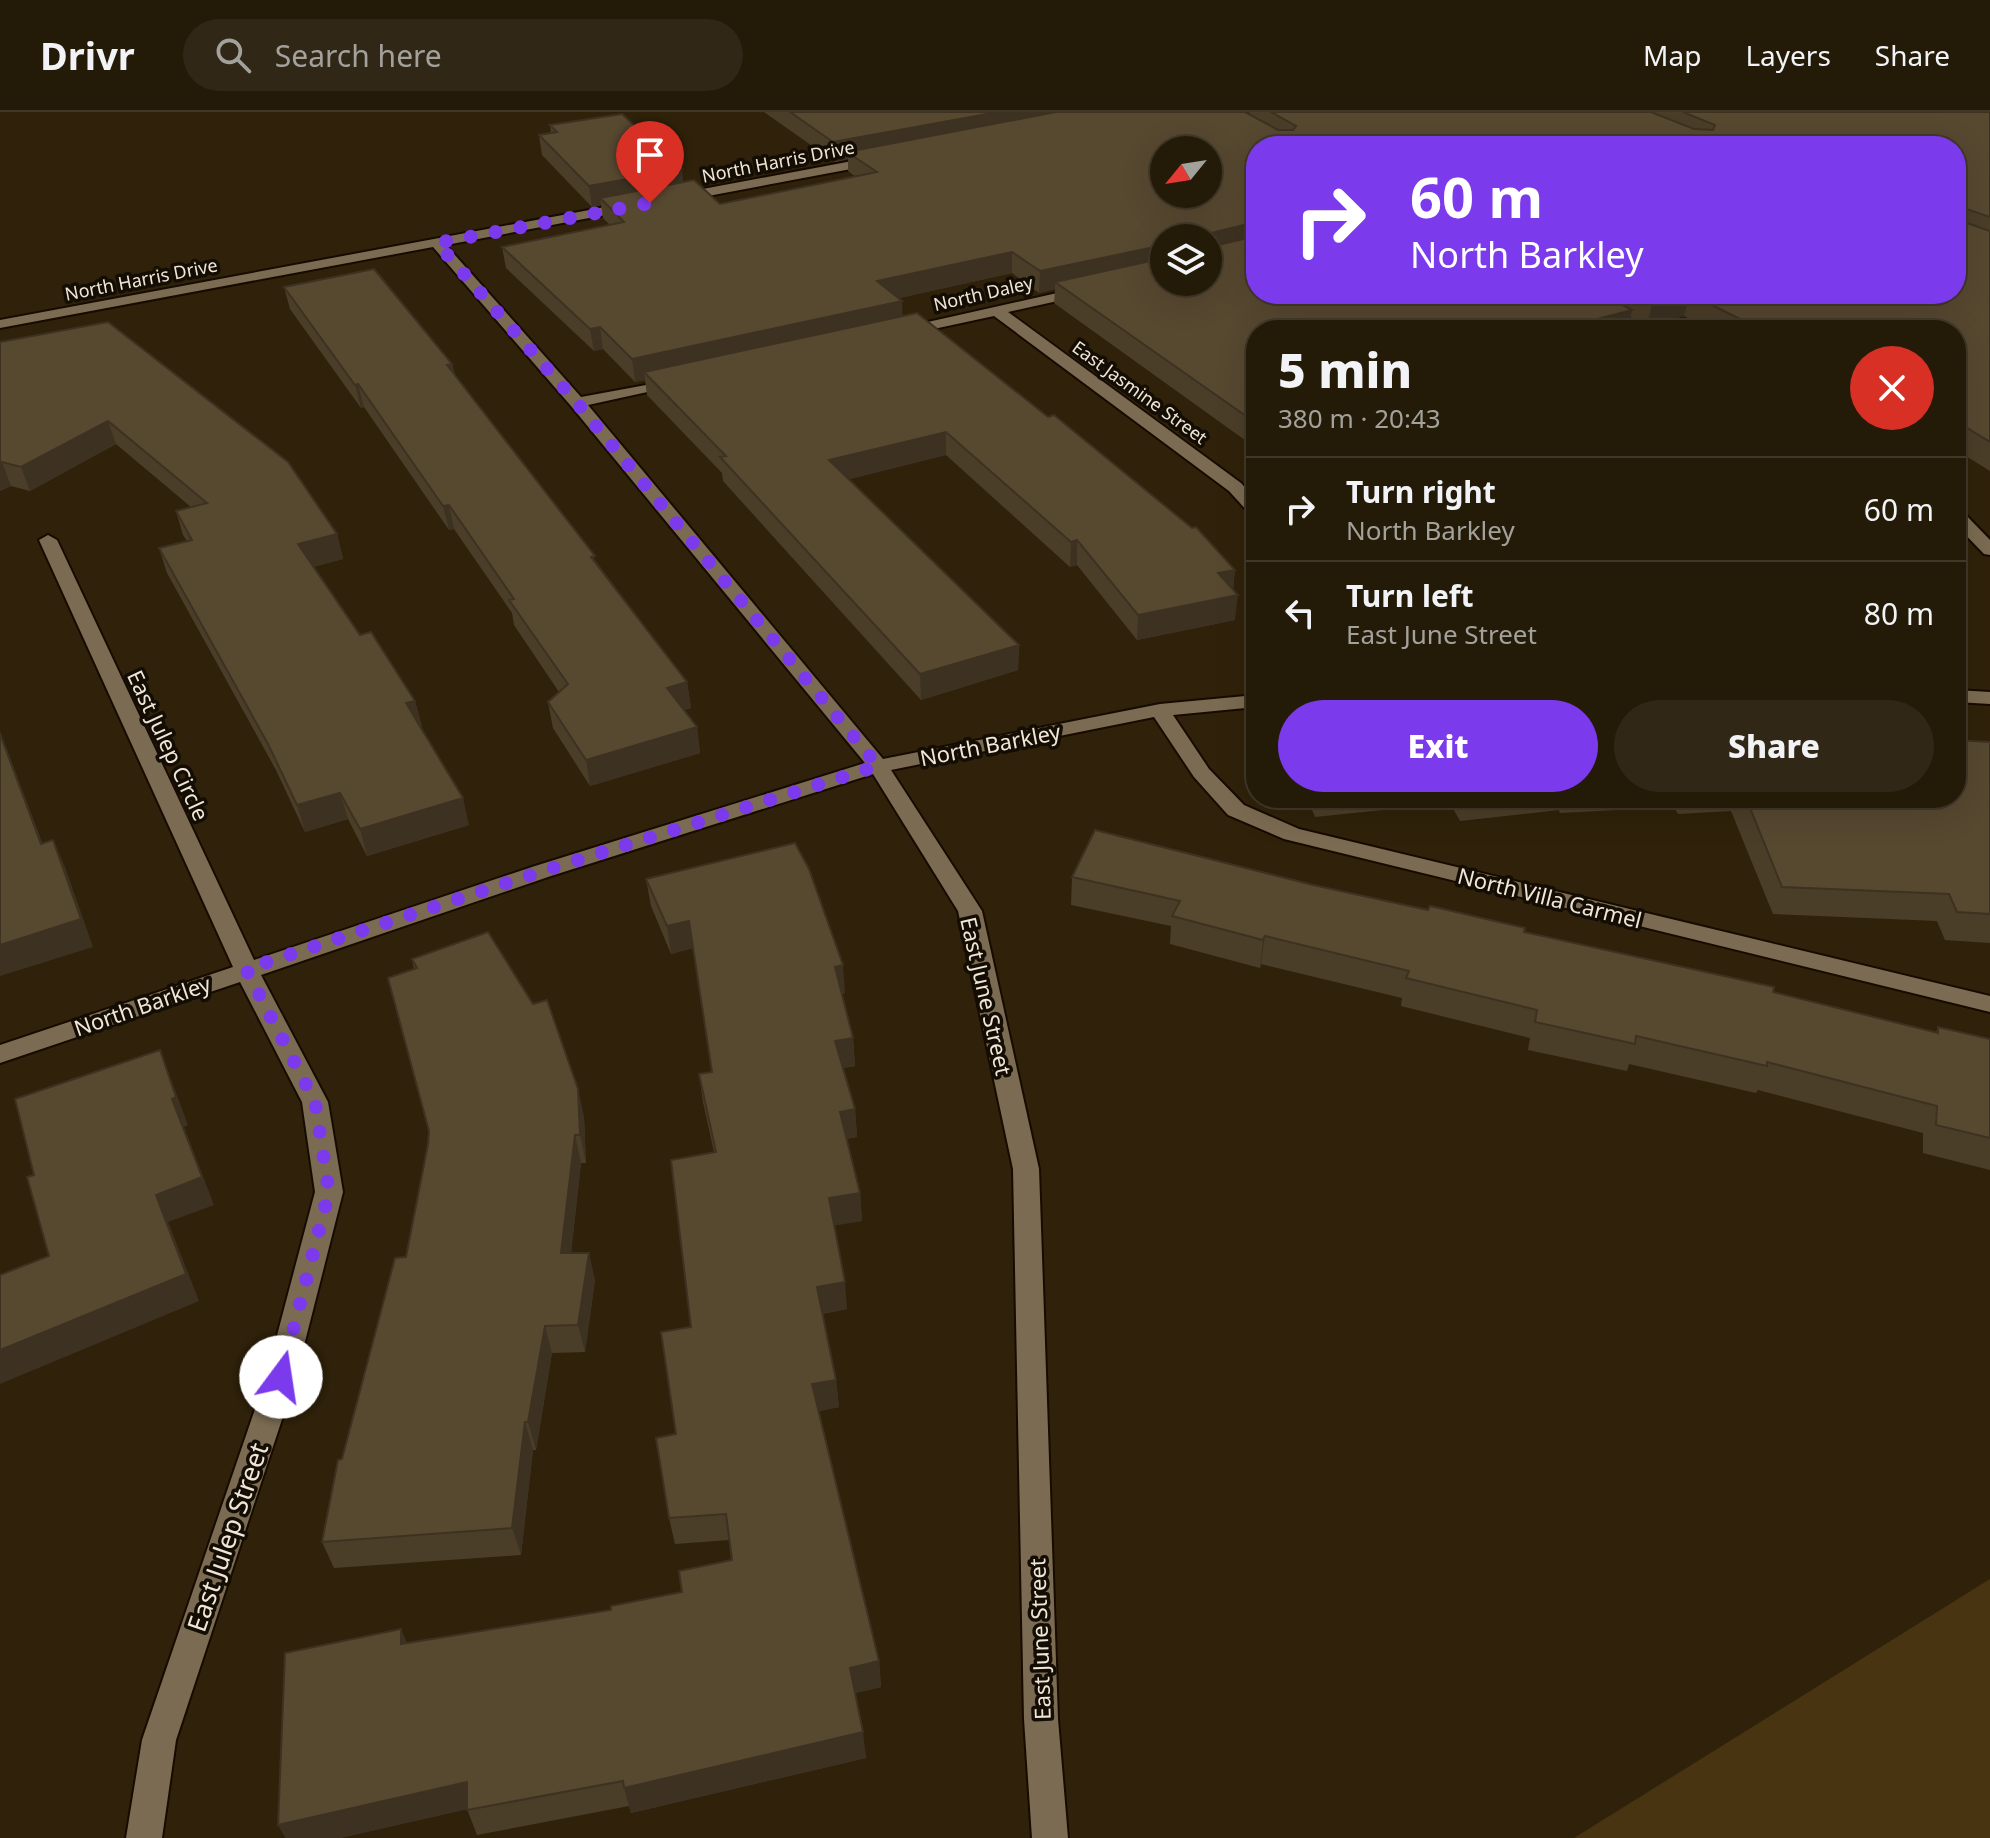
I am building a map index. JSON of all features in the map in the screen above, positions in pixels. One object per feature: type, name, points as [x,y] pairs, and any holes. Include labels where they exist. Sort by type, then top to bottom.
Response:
[{"type":"street","name":"North Harris Drive","points":[[655,202],[888,158]]},
{"type":"street","name":"North Harris Drive","points":[[0,324],[639,205]]},
{"type":"street","name":"East June Street","points":[[437,243],[577,403],[878,766],[970,911],[1026,1169],[1041,1719],[1050,1838]]},
{"type":"street","name":"North Daley","points":[[888,335],[1103,286]]},
{"type":"street","points":[[1590,304],[1622,320]]},
{"type":"street","name":"East Jasmine Street","points":[[997,311],[1235,487],[1246,499]]},
{"type":"street","points":[[577,403],[701,376]]},
{"type":"street","points":[[1966,525],[1990,550]]},
{"type":"street","name":"East Julep Circle","points":[[48,540],[246,969]]},
{"type":"street","points":[[1966,697],[1990,698]]},
{"type":"street","name":"North Barkley","points":[[0,1054],[543,871],[878,766],[1160,710],[1246,702]]},
{"type":"street","name":"North Villa Carmel","points":[[1160,710],[1201,773],[1236,810],[1292,834],[1990,1004]]},
{"type":"street","name":"East Julep Street","points":[[144,1838],[159,1740],[281,1377],[329,1192],[315,1102],[246,969]]},
{"type":"shaded area","points":[[1990,1579],[1990,1838],[1574,1838]]},
{"type":"building","points":[[790,112],[998,112],[833,142]]},
{"type":"building","points":[[1056,112],[1245,112],[1278,130],[1293,130],[1296,126],[1271,112],[1651,112],[1694,129],[1713,130],[1715,125],[1683,112],[1990,112],[1990,217],[1966,209],[1966,136],[1246,136],[1246,224],[1222,230],[1222,224],[1150,224],[1150,248],[1040,271],[1012,252],[877,281],[902,301],[632,359],[600,327],[590,329],[502,247],[624,222],[600,198],[694,180],[720,204],[877,172],[847,152]]},
{"type":"building","points":[[622,114],[682,169],[589,186],[539,135],[557,132],[550,125]]},
{"type":"building","points":[[1966,223],[1990,231],[1990,442],[1966,427],[1966,320],[1742,320],[1710,304],[1966,304]]},
{"type":"building","points":[[1246,238],[1246,304],[1621,304],[1632,310],[1594,320],[1246,320],[1246,416],[1055,282],[1150,261],[1150,296],[1222,296],[1222,244]]},
{"type":"building","points":[[374,269],[452,364],[447,365],[595,556],[591,557],[687,682],[667,688],[697,727],[586,760],[548,702],[568,684],[509,600],[514,599],[449,505],[443,506],[358,384],[355,385],[284,287]]},
{"type":"building","points":[[917,313],[1048,417],[1054,415],[1192,528],[1196,527],[1235,570],[1218,573],[1238,595],[1138,615],[1077,540],[1071,542],[946,432],[829,460],[1019,645],[920,674],[720,457],[726,456],[644,372]]},
{"type":"building","points":[[108,322],[288,462],[337,534],[298,544],[360,635],[371,632],[415,701],[406,703],[463,798],[360,829],[340,793],[297,805],[268,744],[159,548],[192,540],[176,511],[207,503],[108,421],[21,467],[0,463],[0,342]]},
{"type":"building","points":[[0,734],[41,844],[53,840],[81,919],[0,945]]},
{"type":"building","points":[[1966,741],[1990,742],[1990,914],[1957,912],[1949,894],[1782,887],[1750,808],[1966,808]]},
{"type":"building","points":[[1095,830],[1313,885],[1428,910],[1430,906],[1525,928],[1524,932],[1774,987],[1773,992],[1938,1033],[1938,1027],[1990,1039],[1990,1138],[1936,1125],[1937,1106],[1767,1062],[1767,1066],[1636,1036],[1635,1044],[1535,1022],[1537,1010],[1406,978],[1409,971],[1265,936],[1263,940],[1172,916],[1180,901],[1072,877]]},
{"type":"building","points":[[795,843],[809,869],[843,965],[835,967],[853,1038],[835,1041],[855,1109],[840,1112],[860,1193],[829,1198],[845,1282],[817,1287],[836,1380],[812,1384],[879,1661],[850,1668],[863,1732],[624,1788],[623,1781],[467,1810],[467,1782],[278,1825],[285,1653],[401,1629],[401,1644],[611,1610],[611,1606],[682,1592],[679,1571],[732,1560],[726,1514],[669,1518],[656,1438],[676,1434],[661,1332],[691,1327],[671,1160],[716,1152],[699,1074],[712,1072],[689,921],[667,926],[646,879]]},
{"type":"building","points":[[488,932],[533,1004],[547,1000],[578,1089],[580,1135],[575,1135],[561,1253],[589,1253],[578,1325],[545,1326],[528,1422],[525,1422],[512,1528],[322,1542],[338,1460],[342,1459],[395,1258],[406,1257],[428,1144],[429,1131],[388,978],[417,968],[412,959]]},
{"type":"building","points":[[160,1050],[176,1097],[172,1099],[202,1177],[156,1195],[186,1274],[0,1350],[0,1275],[49,1256],[27,1177],[34,1175],[15,1099]]},
{"type":"route","points":[[281,1377],[329,1192],[315,1102],[246,969],[543,871],[878,766],[577,403],[437,243],[650,203]]}]
